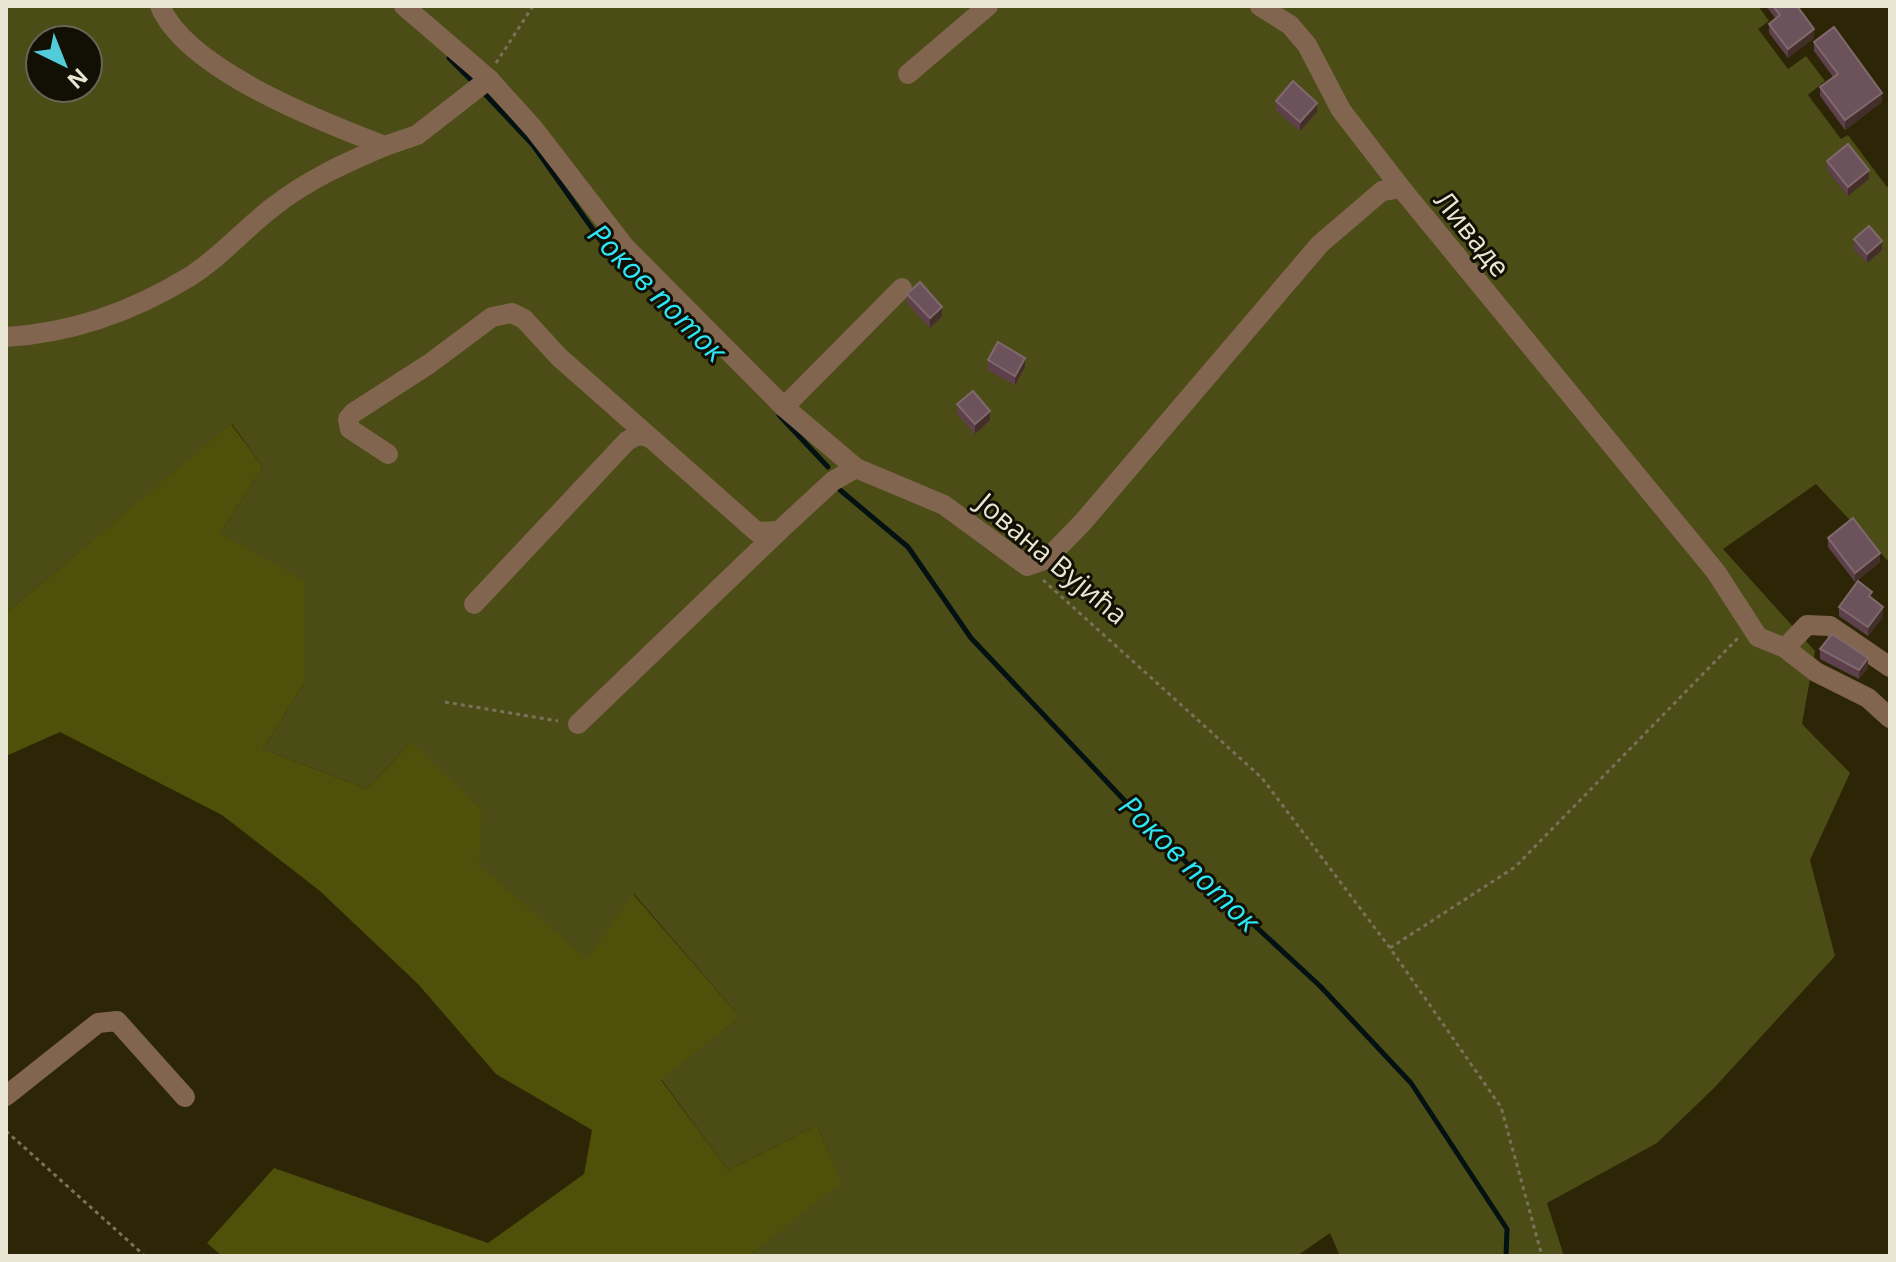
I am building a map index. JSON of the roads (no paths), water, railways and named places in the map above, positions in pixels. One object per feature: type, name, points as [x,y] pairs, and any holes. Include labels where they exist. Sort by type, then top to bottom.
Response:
[{"type":"street","points":[[160,6],[182,40],[205,58],[312,118],[385,146]]},
{"type":"street","name":"Јована Вујића","points":[[404,6],[482,86],[534,129],[625,247],[784,407],[856,468],[944,505],[1027,566]]},
{"type":"street","points":[[908,74],[988,6]]},
{"type":"street","points":[[1260,6],[1290,25],[1307,45],[1341,110],[1401,188]]},
{"type":"street","points":[[6,337],[52,334],[137,305],[190,277],[273,207],[310,181],[385,146],[417,135],[482,86]]},
{"type":"street","name":"Ливаде","points":[[1027,566],[1047,559],[1083,522],[1320,244],[1382,191],[1401,188],[1646,491],[1716,572],[1758,637],[1785,648],[1816,672],[1868,698],[1890,718]]},
{"type":"street","points":[[784,407],[902,288]]},
{"type":"street","points":[[388,454],[350,429],[348,419],[353,413],[429,364],[492,317],[512,313],[524,319],[559,357],[747,526],[757,532],[779,531]]},
{"type":"street","points":[[474,604],[627,441],[638,435],[648,437]]},
{"type":"street","points":[[578,724],[833,481],[856,468]]},
{"type":"street","points":[[1785,648],[1807,625],[1830,626],[1890,667]]},
{"type":"street","points":[[6,1096],[98,1023],[117,1021],[185,1097]]},
{"type":"waterway","name":"Роков поток","points":[[449,58],[476,85]]},
{"type":"waterway","name":"Роков поток","points":[[483,92],[533,145],[606,248],[662,298]]},
{"type":"waterway","name":"Роков поток","points":[[779,415],[828,467]]},
{"type":"waterway","name":"Роков поток","points":[[840,490],[908,547],[971,638],[1159,837],[1320,986],[1411,1083],[1507,1229],[1506,1256]]}]
